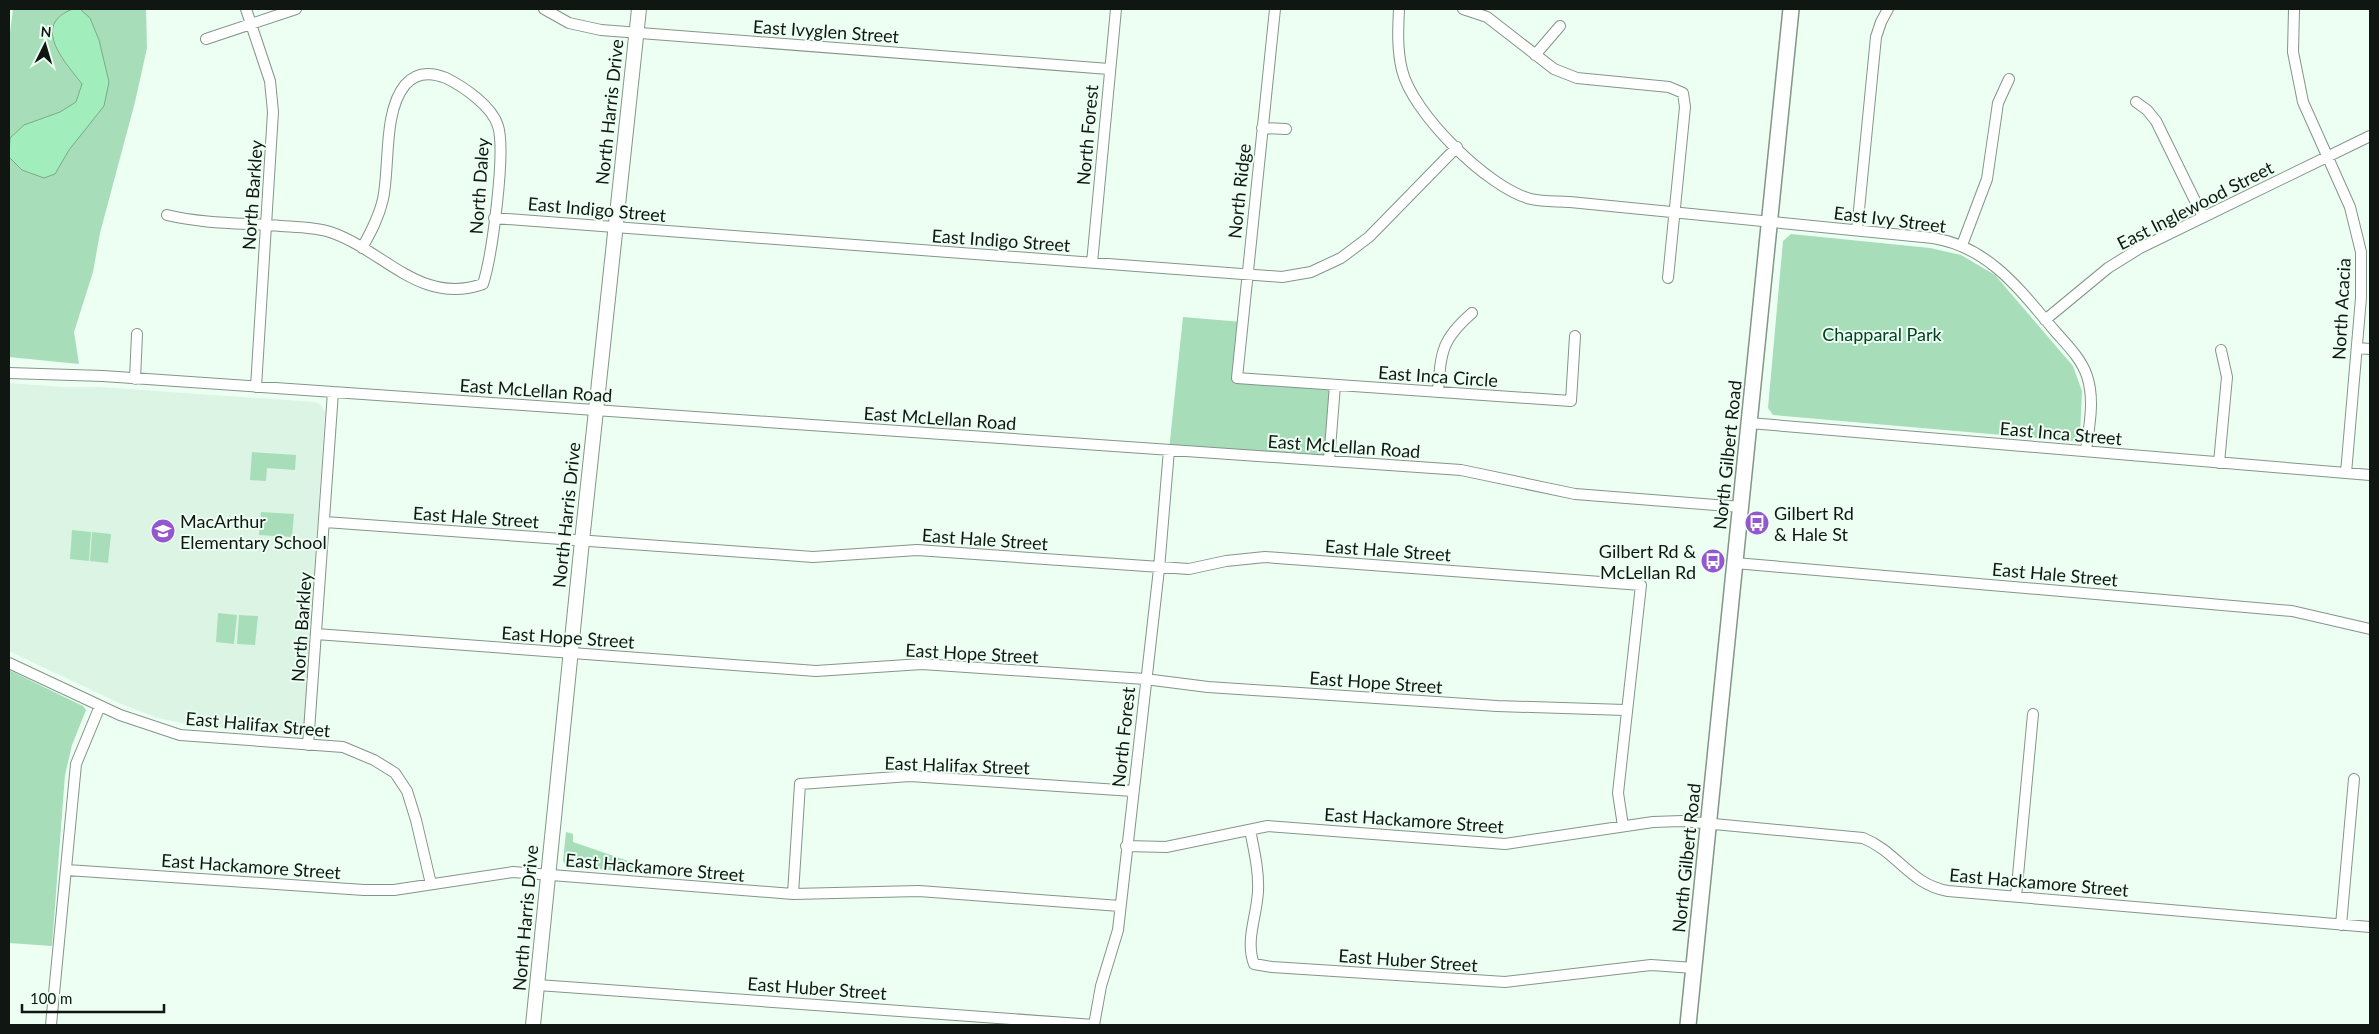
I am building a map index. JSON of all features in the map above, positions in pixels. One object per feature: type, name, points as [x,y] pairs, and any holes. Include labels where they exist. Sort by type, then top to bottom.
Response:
[{"type":"main road","name":"North Gilbert Road","points":[[1688,1025],[1791,9]]},
{"type":"street","name":"North Barkley","points":[[246,9],[270,81],[273,112],[256,387]]},
{"type":"street","points":[[206,40],[296,9]]},
{"type":"street","name":"East Ivyglen Street","points":[[544,9],[569,23],[601,30],[1109,69]]},
{"type":"street","name":"North Harris Drive","points":[[533,1025],[547,875],[572,654],[595,411],[639,9]]},
{"type":"street","name":"North Forest","points":[[1092,263],[1116,9]]},
{"type":"street","name":"North Ridge","points":[[1237,378],[1275,9]]},
{"type":"street","name":"East Ivy Street","points":[[1399,9],[1398,41],[1401,60],[1410,92],[1425,115],[1492,180],[1532,200],[1933,238],[1962,246],[1983,256],[2004,272],[2078,358],[2087,375],[2091,405],[2086,451]]},
{"type":"street","points":[[1464,9],[1487,17],[1554,69],[1576,78],[1669,87],[1683,93],[1685,107],[1668,278]]},
{"type":"street","points":[[1857,230],[1876,37],[1880,22],[1888,9]]},
{"type":"street","name":"North Acacia","points":[[2294,9],[2293,40],[2299,89],[2307,114],[2350,207],[2361,252],[2362,282],[2346,473]]},
{"type":"street","points":[[1535,55],[1560,26]]},
{"type":"street","name":"North Daley","points":[[421,73],[438,75],[453,82],[488,109],[498,126],[500,146],[494,218],[484,284],[470,289],[432,287],[412,279],[362,248],[377,222],[383,199],[393,113],[398,95],[406,83],[421,73]]},
{"type":"street","points":[[1962,246],[1987,179],[1998,103],[2008,79]]},
{"type":"street","points":[[2136,102],[2147,110],[2156,121],[2203,217]]},
{"type":"street","points":[[1262,128],[1286,129]]},
{"type":"street","name":"East Inglewood Street","points":[[2045,320],[2095,278],[2123,258],[2370,136]]},
{"type":"street","name":"East Indigo Street","points":[[494,218],[1246,276],[1282,277],[1311,272],[1341,258],[1369,237],[1457,148]]},
{"type":"street","points":[[167,215],[192,221],[329,231],[362,248]]},
{"type":"street","points":[[1438,392],[1445,342],[1455,327],[1472,313]]},
{"type":"street","points":[[135,379],[137,334]]},
{"type":"street","name":"East Inca Circle","points":[[1237,378],[1571,401],[1575,336]]},
{"type":"street","points":[[2357,348],[2370,349]]},
{"type":"street","points":[[2220,463],[2226,377],[2221,350]]},
{"type":"street","name":"East McLellan Road","points":[[9,373],[333,392],[1461,470],[1575,494],[1741,507]]},
{"type":"street","points":[[1329,462],[1335,385]]},
{"type":"street","name":"North Barkley","points":[[308,745],[326,522],[333,392]]},
{"type":"street","name":"East Inca Street","points":[[1749,423],[2370,476]]},
{"type":"street","name":"North Forest","points":[[1094,1025],[1101,986],[1118,930],[1126,846],[1159,569],[1169,450]]},
{"type":"street","name":"East Hale Street","points":[[326,522],[813,557],[917,550],[1159,569],[1189,569],[1226,561],[1265,557],[1641,585],[1626,710]]},
{"type":"street","name":"East Hale Street","points":[[1735,563],[2292,611],[2370,629]]},
{"type":"street","name":"East Hope Street","points":[[316,634],[816,671],[922,664],[1145,679],[1208,687],[1487,706],[1626,710]]},
{"type":"street","name":"East Halifax Street","points":[[9,663],[141,724],[180,735],[343,747],[374,760],[395,773],[407,791],[431,884]]},
{"type":"street","points":[[51,1025],[68,870],[76,764],[100,706]]},
{"type":"street","points":[[1623,826],[1618,793],[1626,710]]},
{"type":"street","points":[[2016,897],[2033,714]]},
{"type":"street","name":"East Halifax Street","points":[[793,894],[800,784],[910,776],[1133,791]]},
{"type":"street","points":[[2341,924],[2354,779]]},
{"type":"street","name":"East Hackamore Street","points":[[1126,846],[1166,847],[1268,826],[1505,844],[1667,821],[1863,838],[1882,848],[1911,875],[1928,886],[1948,891],[2370,927]]},
{"type":"street","name":"East Huber Street","points":[[1250,830],[1258,884],[1250,944],[1254,964],[1272,967],[1505,982],[1651,965],[1694,968]]},
{"type":"street","name":"East Hackamore Street","points":[[68,870],[364,890],[394,890],[513,872],[793,894],[919,891],[1120,906]]},
{"type":"street","name":"East Huber Street","points":[[538,985],[1094,1025]]},
{"type":"shaded area","points":[[73,9],[80,9],[90,18],[99,40],[109,82],[104,106],[69,150],[55,174],[44,178],[22,170],[9,157],[10,138],[24,125],[60,112],[76,102],[82,84],[60,55],[52,34],[54,24],[60,16]]},
{"type":"shaded area","name":"MacArthur Elementary School","points":[[9,383],[62,387],[98,387],[315,402],[321,405],[325,412],[304,726],[301,731],[297,733],[201,727],[158,718],[119,703],[9,651]]},
{"type":"green space","points":[[13,9],[146,9],[147,48],[135,102],[100,233],[93,272],[74,332],[79,364],[9,357],[9,40]]},
{"type":"green space","name":"Chapparal Park","points":[[1791,234],[1930,248],[1961,255],[1995,275],[2073,366],[2082,391],[2080,435],[2076,440],[2071,441],[1773,415],[1768,408],[1783,241]]},
{"type":"green space","points":[[1183,317],[1242,322],[1238,378],[1335,385],[1329,461],[1169,450]]},
{"type":"green space","points":[[252,452],[296,455],[295,470],[267,468],[266,481],[250,480]]},
{"type":"green space","points":[[261,512],[294,514],[292,537],[259,535]]},
{"type":"green space","points":[[72,530],[91,532],[89,561],[70,559]]},
{"type":"green space","points":[[92,532],[111,534],[108,563],[90,561]]},
{"type":"green space","points":[[218,613],[237,615],[234,644],[216,642]]},
{"type":"green space","points":[[239,615],[258,616],[255,645],[237,644]]},
{"type":"green space","points":[[9,670],[83,706],[86,710],[72,745],[65,775],[52,946],[9,943]]},
{"type":"green space","points":[[566,832],[573,834],[573,842],[666,874],[567,867],[563,861]]},
{"type":"place","name":"Gilbert Rd & Hale St","points":[[1757,523]]},
{"type":"place","name":"MacArthur Elementary School","points":[[163,531]]},
{"type":"place","name":"Gilbert Rd & McLellan Rd","points":[[1713,561]]}]
